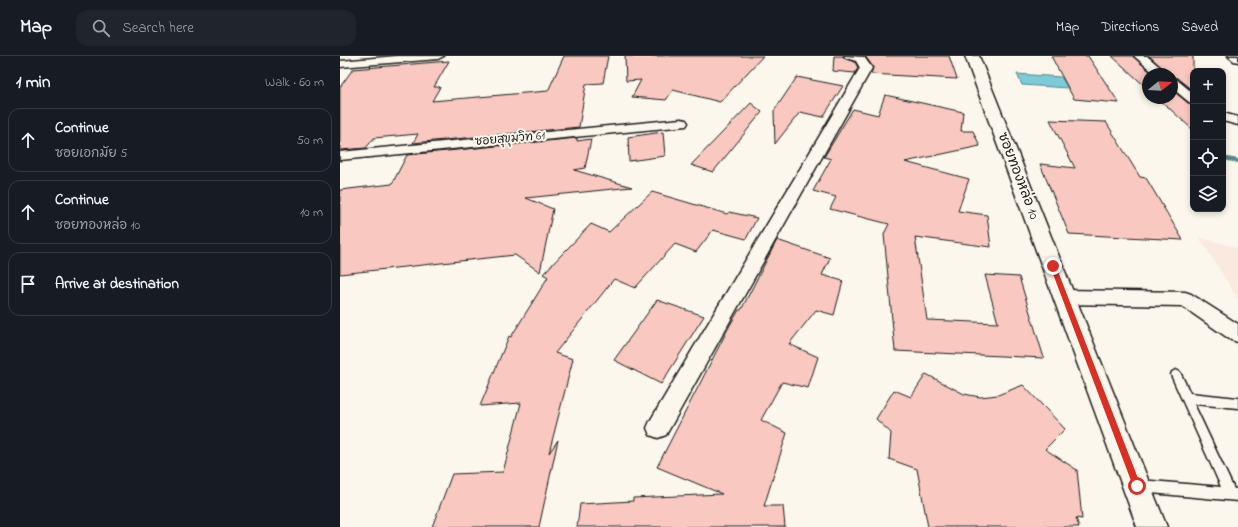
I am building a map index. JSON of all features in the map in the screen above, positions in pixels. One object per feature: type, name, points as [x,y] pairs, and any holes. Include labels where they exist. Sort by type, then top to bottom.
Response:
[{"type":"street","points":[[340,64],[432,56]]},
{"type":"street","points":[[658,428],[866,68],[860,58],[850,56]]},
{"type":"street","name":"ซอยทองหล่อ 10","points":[[972,56],[1152,527]]},
{"type":"street","points":[[1140,56],[1155,68]]},
{"type":"street","points":[[1234,56],[1238,59]]},
{"type":"street","points":[[1178,87],[1190,97]]},
{"type":"street","points":[[1226,118],[1238,121]]},
{"type":"street","name":"ซอยสุขุมวิท 61","points":[[340,156],[680,123]]},
{"type":"street","points":[[1064,297],[1185,299],[1238,334]]},
{"type":"lane","points":[[1176,376],[1234,495]]},
{"type":"lane","points":[[1187,398],[1238,403]]},
{"type":"lane","points":[[1137,486],[1234,495]]},
{"type":"shaded area","points":[[1199,237],[1238,248],[1238,299]]},
{"type":"water","points":[[1017,74],[1061,77],[1068,88],[1022,85]]},
{"type":"building","points":[[564,56],[608,56],[603,83],[586,84],[579,127],[413,143],[418,134],[374,138],[366,148],[340,150],[340,87],[353,69],[449,61],[434,87],[440,87],[432,101],[548,91]]},
{"type":"building","points":[[625,56],[763,56],[720,102],[673,90],[666,100],[632,97],[641,80],[626,81]]},
{"type":"building","points":[[834,56],[843,56],[846,59],[855,62],[858,68],[855,73],[833,71]]},
{"type":"building","points":[[865,56],[949,56],[957,79],[871,74],[873,67]]},
{"type":"building","points":[[1051,56],[1088,56],[1119,103],[1074,99]]},
{"type":"building","points":[[1112,56],[1133,56],[1146,68],[1142,68],[1142,84]]},
{"type":"building","points":[[1149,56],[1193,56],[1193,68],[1190,68],[1190,89],[1178,79],[1178,68],[1162,68]]},
{"type":"building","points":[[797,77],[843,86],[823,117],[800,112],[775,144],[774,111]]},
{"type":"building","points":[[885,95],[963,112],[961,131],[973,131],[980,146],[905,162],[969,179],[958,211],[987,215],[991,247],[915,237],[927,320],[998,323],[985,275],[1019,277],[1044,358],[895,351],[884,234],[889,224],[830,209],[836,197],[813,191],[831,159],[824,157],[853,109],[878,115]]},
{"type":"building","points":[[1178,95],[1190,103],[1190,127],[1165,104],[1178,104]]},
{"type":"building","points":[[751,103],[762,112],[713,172],[691,165]]},
{"type":"building","points":[[1050,120],[1106,122],[1140,177],[1146,178],[1183,240],[1069,234],[1040,164],[1075,168]]},
{"type":"building","points":[[663,132],[665,156],[629,161],[628,137]]},
{"type":"building","points":[[577,138],[577,141],[591,139],[585,168],[574,170],[632,187],[526,198],[553,209],[540,272],[515,255],[340,274],[340,190],[392,184],[407,155]]},
{"type":"building","points":[[652,192],[727,214],[729,212],[757,218],[746,239],[713,230],[696,252],[675,244],[635,288],[614,279],[555,353],[573,359],[549,453],[558,440],[539,527],[432,527],[452,474],[503,472],[521,403],[480,406],[509,336],[511,337],[548,277],[543,274],[591,224],[609,232]]},
{"type":"building","points":[[777,240],[830,258],[822,275],[843,281],[834,315],[816,310],[789,344],[818,357],[808,388],[782,382],[761,420],[787,433],[764,506],[783,506],[785,527],[577,527],[580,504],[633,501],[633,498],[722,494],[657,467],[730,325],[739,310],[741,310]]},
{"type":"building","points":[[657,300],[704,316],[661,384],[614,360]]},
{"type":"building","points":[[926,374],[964,394],[980,397],[998,395],[1023,385],[1065,429],[1045,449],[1077,470],[1082,519],[1076,518],[1079,527],[928,527],[917,469],[889,459],[891,433],[876,419],[894,390],[911,397]]},
{"type":"waterway","points":[[1226,159],[1238,161]]},
{"type":"route","points":[[1053,266],[1137,486]]}]
